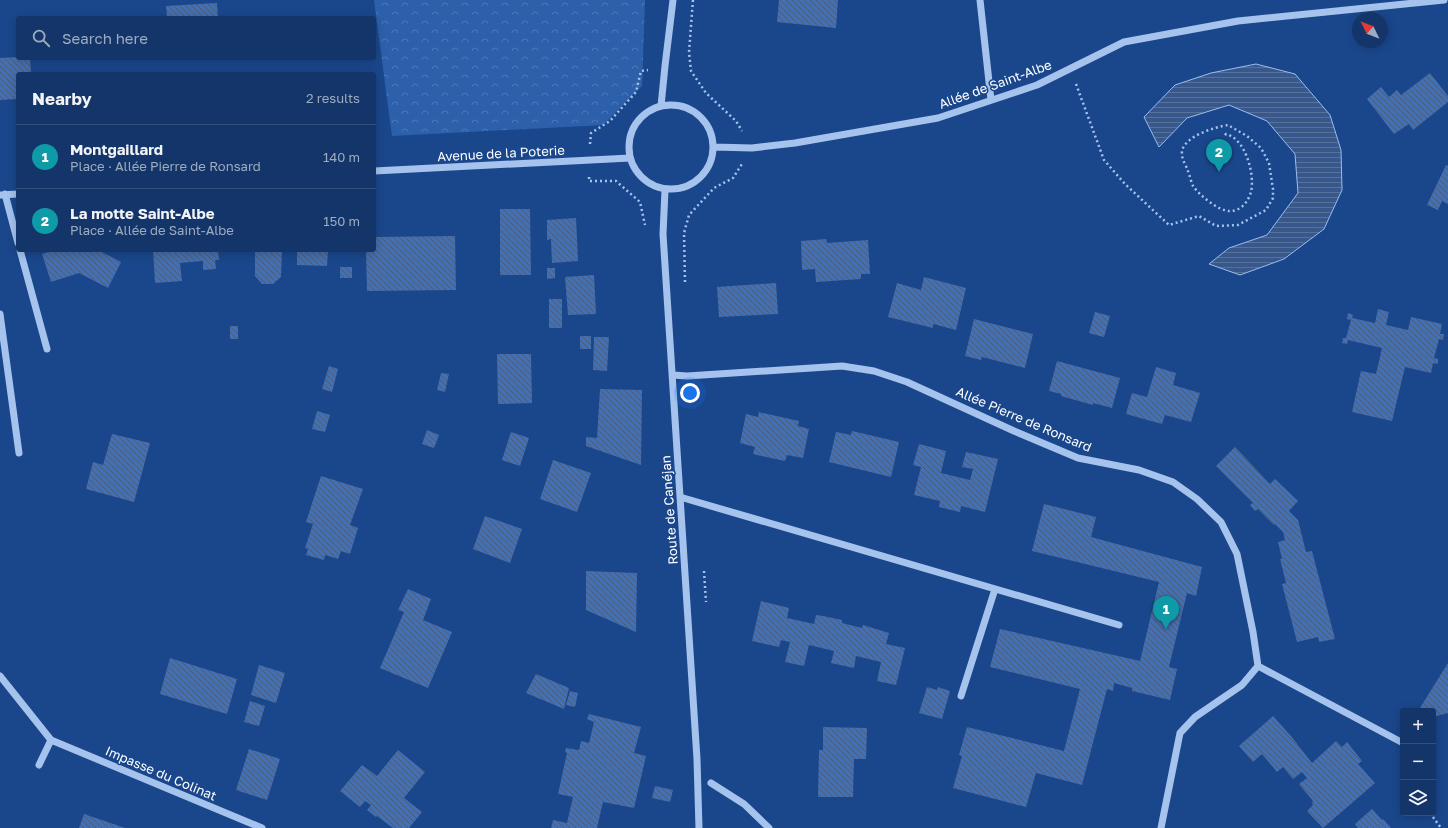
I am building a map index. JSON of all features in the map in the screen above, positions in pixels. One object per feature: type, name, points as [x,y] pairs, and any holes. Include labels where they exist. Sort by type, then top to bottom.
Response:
[{"type":"street","points":[[662,106],[664,66],[673,0]]},
{"type":"street","points":[[980,0],[991,100]]},
{"type":"street","name":"Allée de Saint-Albe","points":[[714,147],[752,148],[795,143],[938,118],[1036,85],[1124,42],[1238,21],[1444,0]]},
{"type":"street","points":[[674,105],[687,107],[698,114],[706,123],[712,134],[714,147],[711,161],[704,174],[693,184],[680,189],[665,190],[653,186],[643,179],[635,170],[630,158],[629,145],[632,132],[638,120],[649,111],[662,106],[674,105]]},
{"type":"street","name":"Avenue de la Poterie","points":[[376,171],[630,158]]},
{"type":"street","name":"Route de Canéjan","points":[[665,190],[663,234],[697,759],[699,828]]},
{"type":"street","points":[[16,194],[2,194],[16,237]]},
{"type":"street","points":[[21,252],[47,349]]},
{"type":"street","points":[[0,314],[19,453]]},
{"type":"street","name":"Allée Pierre de Ronsard","points":[[673,375],[710,375],[842,366],[874,371],[907,382],[1078,458],[1140,470],[1173,482],[1197,499],[1221,522],[1237,554],[1254,632],[1258,666]]},
{"type":"street","points":[[680,497],[1119,625]]},
{"type":"street","points":[[961,696],[995,589]]},
{"type":"street","points":[[1161,828],[1180,733],[1195,717],[1242,685],[1258,666],[1400,741]]},
{"type":"street","points":[[0,676],[51,740],[39,765]]},
{"type":"street","name":"Impasse du Colinat","points":[[51,740],[262,828]]},
{"type":"street","points":[[711,783],[744,804],[769,828]]},
{"type":"path","points":[[684,233],[689,215],[714,188],[733,178],[752,148],[736,121],[706,93],[691,70],[689,52],[694,0]]},
{"type":"path","points":[[1071,68],[1104,160],[1125,184],[1169,225],[1199,216],[1216,226],[1238,225],[1266,210],[1273,198],[1269,163],[1261,148],[1247,136],[1228,125],[1220,126],[1194,137],[1182,150],[1182,159],[1193,186],[1210,202],[1229,212],[1239,210],[1248,201],[1252,183],[1250,167],[1247,159],[1242,148],[1231,136],[1226,134],[1223,137]]},
{"type":"path","points":[[1432,816],[1441,828]]},
{"type":"green space","points":[[374,0],[645,0],[642,86],[603,125],[392,136]]},
{"type":"shaded area","points":[[1256,64],[1295,74],[1330,115],[1341,150],[1342,190],[1324,229],[1284,259],[1240,275],[1209,264],[1229,248],[1267,235],[1298,193],[1295,154],[1267,121],[1229,105],[1187,118],[1159,147],[1144,117],[1175,85],[1211,73]]},
{"type":"building","points":[[779,0],[838,0],[836,28],[777,22]]},
{"type":"building","points":[[217,3],[218,16],[167,16],[166,6]]},
{"type":"building","points":[[16,57],[16,60],[30,60],[31,72],[16,72],[16,99],[0,100],[0,58]]},
{"type":"building","points":[[1430,73],[1448,96],[1448,102],[1413,130],[1409,124],[1394,134],[1367,99],[1381,87],[1389,97],[1397,90],[1401,95]]},
{"type":"building","points":[[1446,165],[1448,166],[1448,204],[1442,201],[1438,210],[1427,205]]},
{"type":"building","points":[[500,209],[530,209],[531,275],[500,275]]},
{"type":"building","points":[[576,218],[578,261],[552,263],[551,239],[547,240],[547,220]]},
{"type":"building","points":[[455,236],[456,290],[367,291],[366,252],[376,252],[376,237]]},
{"type":"building","points":[[826,239],[827,243],[868,240],[870,274],[861,274],[861,279],[816,282],[815,269],[802,270],[801,241]]},
{"type":"building","points":[[48,252],[102,252],[121,262],[108,288],[79,273],[51,282],[42,254]]},
{"type":"building","points":[[153,252],[218,252],[219,260],[215,260],[216,269],[203,270],[203,261],[180,263],[182,281],[155,283]]},
{"type":"building","points":[[255,252],[282,252],[281,277],[273,284],[262,284],[255,276]]},
{"type":"building","points":[[297,252],[328,252],[327,266],[297,265]]},
{"type":"building","points":[[340,267],[352,267],[352,278],[340,278]]},
{"type":"building","points":[[547,268],[555,268],[555,278],[547,279]]},
{"type":"building","points":[[594,275],[596,314],[568,315],[565,277]]},
{"type":"building","points":[[924,277],[966,288],[956,330],[933,324],[933,328],[888,317],[897,283],[921,290]]},
{"type":"building","points":[[776,283],[778,314],[719,317],[717,287]]},
{"type":"building","points":[[549,299],[562,299],[562,328],[549,328]]},
{"type":"building","points":[[1378,309],[1389,312],[1386,325],[1408,330],[1411,317],[1442,324],[1440,334],[1444,334],[1443,340],[1439,339],[1434,358],[1438,359],[1438,364],[1433,363],[1431,373],[1405,367],[1392,421],[1352,412],[1361,371],[1376,374],[1382,348],[1348,340],[1347,344],[1342,343],[1343,338],[1346,338],[1351,320],[1347,319],[1348,313],[1353,315],[1352,318],[1375,323]]},
{"type":"building","points":[[1095,312],[1110,316],[1104,337],[1089,333]]},
{"type":"building","points":[[974,319],[1033,334],[1025,368],[982,357],[981,360],[965,356]]},
{"type":"building","points":[[230,326],[238,326],[238,339],[230,339]]},
{"type":"building","points":[[580,336],[591,336],[591,349],[580,349]]},
{"type":"building","points":[[594,337],[609,337],[607,371],[593,370]]},
{"type":"building","points":[[497,354],[531,354],[532,403],[498,404]]},
{"type":"building","points":[[1057,361],[1120,378],[1112,408],[1093,403],[1093,405],[1049,391]]},
{"type":"building","points":[[329,366],[338,369],[332,392],[322,389]]},
{"type":"building","points":[[1156,367],[1176,373],[1173,385],[1200,393],[1191,422],[1165,415],[1162,424],[1126,414],[1132,393],[1147,397]]},
{"type":"building","points":[[441,373],[449,374],[445,392],[437,390]]},
{"type":"building","points":[[600,389],[642,390],[641,465],[586,446],[586,437],[597,438]]},
{"type":"building","points":[[317,411],[330,415],[325,432],[312,429]]},
{"type":"building","points":[[759,412],[799,421],[798,426],[809,429],[803,458],[787,455],[785,461],[753,454],[755,447],[740,443],[746,414],[758,417]]},
{"type":"building","points":[[427,430],[439,435],[434,448],[422,444]]},
{"type":"building","points":[[852,431],[899,442],[891,477],[829,462],[836,432],[851,435]]},
{"type":"building","points":[[511,432],[529,438],[520,466],[502,460]]},
{"type":"building","points":[[112,434],[150,443],[134,502],[86,489],[93,462],[103,465]]},
{"type":"building","points":[[919,444],[946,451],[941,473],[970,480],[973,469],[962,467],[966,452],[998,459],[985,512],[961,506],[960,512],[939,507],[940,501],[914,495],[921,467],[913,465]]},
{"type":"building","points":[[1235,447],[1270,484],[1275,479],[1298,501],[1289,511],[1298,520],[1306,552],[1312,551],[1335,639],[1319,642],[1318,637],[1297,642],[1282,584],[1286,583],[1280,559],[1282,559],[1278,542],[1285,540],[1283,532],[1258,509],[1255,511],[1250,505],[1253,503],[1216,466]]},
{"type":"building","points":[[553,460],[591,473],[577,512],[540,499]]},
{"type":"building","points":[[321,476],[363,489],[350,525],[358,528],[350,554],[341,551],[338,559],[325,555],[324,560],[306,555],[308,549],[305,548],[313,524],[306,522]]},
{"type":"building","points":[[1044,504],[1096,517],[1091,537],[1202,567],[1196,596],[1187,593],[1169,667],[1177,669],[1170,700],[1132,691],[1132,688],[1114,683],[1113,691],[1107,689],[1082,785],[1036,773],[1026,807],[953,788],[962,756],[959,755],[967,727],[1064,751],[1080,689],[990,667],[1000,629],[1140,661],[1159,582],[1032,551]]},
{"type":"building","points":[[485,516],[522,529],[510,563],[473,549]]},
{"type":"building","points":[[586,571],[637,573],[636,632],[586,610]]},
{"type":"building","points":[[408,589],[431,599],[423,620],[452,632],[428,688],[380,668],[404,612],[398,610]]},
{"type":"building","points":[[761,601],[789,608],[787,618],[814,624],[816,615],[823,616],[842,620],[842,623],[862,628],[863,625],[889,633],[886,644],[905,648],[896,685],[877,681],[881,662],[856,656],[854,668],[831,663],[834,651],[809,645],[804,666],[785,662],[790,642],[781,640],[779,647],[752,641]]},
{"type":"building","points":[[170,658],[237,679],[227,714],[160,694]]},
{"type":"building","points":[[1448,663],[1448,713],[1436,716],[1436,708],[1420,708]]},
{"type":"building","points":[[259,665],[285,673],[276,703],[251,695]]},
{"type":"building","points":[[536,674],[569,688],[564,709],[526,693]]},
{"type":"building","points":[[927,687],[937,690],[938,687],[950,691],[942,719],[919,713]]},
{"type":"building","points":[[570,691],[578,693],[575,707],[566,705]]},
{"type":"building","points":[[250,701],[265,706],[259,726],[244,722]]},
{"type":"building","points":[[589,714],[641,727],[634,753],[646,756],[634,808],[603,802],[597,828],[551,828],[553,820],[567,823],[573,797],[558,794],[567,753],[565,752],[566,748],[579,750],[581,741],[589,743],[594,722],[587,719]]},
{"type":"building","points":[[1273,716],[1312,763],[1336,741],[1342,747],[1347,742],[1362,761],[1358,764],[1375,783],[1323,828],[1307,811],[1313,805],[1313,801],[1299,784],[1307,778],[1302,772],[1293,779],[1283,767],[1277,772],[1262,754],[1253,762],[1239,746]]},
{"type":"building","points":[[823,727],[867,728],[866,759],[854,759],[853,797],[818,797],[819,750],[823,750]]},
{"type":"building","points":[[249,749],[280,759],[267,800],[236,790]]},
{"type":"building","points":[[398,750],[425,772],[404,798],[422,812],[409,828],[393,828],[367,810],[371,805],[365,801],[360,807],[340,791],[362,765],[377,776]]},
{"type":"building","points":[[655,786],[673,790],[670,802],[652,798]]},
{"type":"building","points":[[1372,809],[1391,828],[1358,828],[1355,824]]},
{"type":"building","points":[[84,814],[125,828],[79,828]]},
{"type":"place","name":"La motte Saint-Albe","points":[[1219,172]]},
{"type":"place","name":"Montgaillard","points":[[1166,629]]}]
